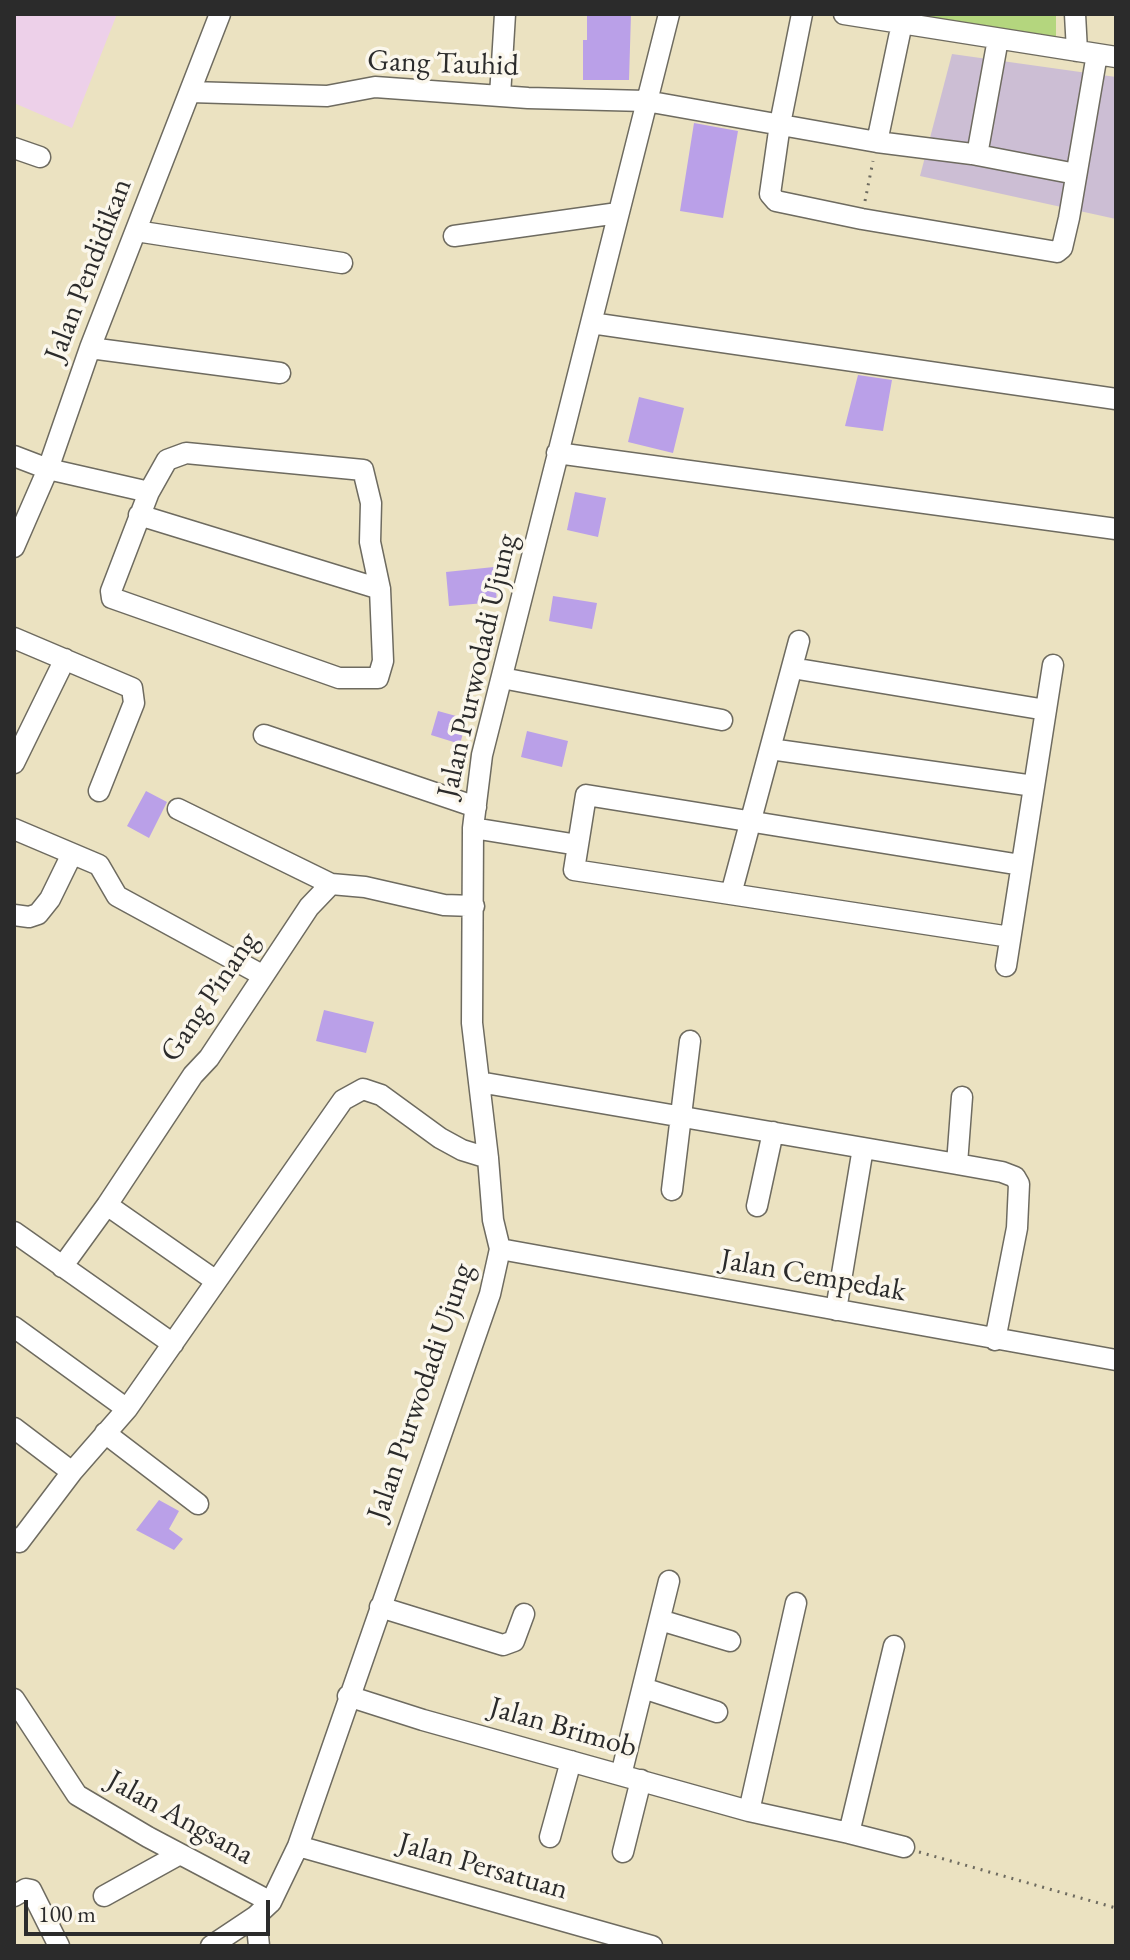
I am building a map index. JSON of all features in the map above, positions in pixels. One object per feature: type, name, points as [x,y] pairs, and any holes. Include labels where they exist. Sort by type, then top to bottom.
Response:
[{"type":"street","name":"Jalan Pendidikan","points":[[14,547],[48,469],[90,348],[220,14]]},
{"type":"street","points":[[500,96],[505,14]]},
{"type":"street","name":"Jalan Purwodadi Ujung","points":[[263,1909],[298,1846],[490,1294],[500,1249],[493,1220],[472,1023],[473,828],[482,755],[669,14]]},
{"type":"street","points":[[802,14],[780,124],[772,197],[776,201],[1057,252],[1062,248],[1097,54],[1075,14]]},
{"type":"street","points":[[844,14],[1097,54]]},
{"type":"street","points":[[877,142],[902,23]]},
{"type":"street","points":[[977,155],[998,39]]},
{"type":"street","name":"Gang Tauhid","points":[[190,92],[327,96],[375,87],[500,96],[646,101],[1076,174]]},
{"type":"street","points":[[14,148],[40,157]]},
{"type":"street","points":[[454,236],[618,213]]},
{"type":"street","points":[[136,231],[342,263]]},
{"type":"street","points":[[591,323],[1116,399]]},
{"type":"street","points":[[90,348],[280,373]]},
{"type":"street","points":[[186,453],[363,470],[371,503],[370,542],[380,589],[383,661],[378,678],[339,678],[112,598],[111,591],[149,492],[167,460],[186,453]]},
{"type":"street","points":[[557,453],[1116,529]]},
{"type":"street","points":[[14,456],[48,469],[149,492]]},
{"type":"street","points":[[139,515],[380,589]]},
{"type":"street","points":[[14,638],[132,688],[134,703],[99,791]]},
{"type":"street","points":[[731,894],[799,641]]},
{"type":"street","points":[[14,763],[65,659]]},
{"type":"street","points":[[1006,966],[1053,665]]},
{"type":"street","points":[[792,668],[1046,710]]},
{"type":"street","points":[[502,678],[722,720]]},
{"type":"street","points":[[264,735],[476,807]]},
{"type":"street","points":[[770,749],[1034,786]]},
{"type":"street","points":[[1010,937],[574,870],[586,795],[1021,865]]},
{"type":"street","points":[[178,809],[331,884],[365,887],[444,905],[474,906]]},
{"type":"street","points":[[473,828],[578,845]]},
{"type":"street","points":[[14,829],[99,865],[117,896],[262,975]]},
{"type":"street","points":[[14,915],[29,917],[38,914],[50,899],[72,854]]},
{"type":"street","name":"Gang Pinang","points":[[62,1267],[193,1075],[209,1058],[309,907],[331,884]]},
{"type":"street","points":[[672,1190],[690,1041]]},
{"type":"street","points":[[479,1082],[957,1164],[1015,1177],[1019,1184],[1017,1228],[995,1340]]},
{"type":"street","points":[[16,1544],[72,1472],[127,1409],[343,1100],[363,1089],[381,1095],[440,1138],[462,1150],[488,1158]]},
{"type":"street","points":[[957,1164],[962,1097]]},
{"type":"street","points":[[757,1206],[773,1132]]},
{"type":"street","points":[[836,1310],[863,1148]]},
{"type":"street","points":[[107,1205],[216,1281]]},
{"type":"street","points":[[14,1232],[173,1344]]},
{"type":"street","name":"Jalan Cempedak","points":[[500,1249],[1116,1360]]},
{"type":"street","points":[[14,1327],[127,1409]]},
{"type":"street","points":[[14,1428],[72,1472]]},
{"type":"street","points":[[105,1433],[198,1504]]},
{"type":"street","points":[[623,1852],[643,1688],[669,1581]]},
{"type":"street","points":[[756,1812],[796,1603]]},
{"type":"street","points":[[380,1607],[503,1645],[514,1641],[524,1614]]},
{"type":"street","points":[[660,1620],[730,1641]]},
{"type":"street","points":[[849,1833],[894,1646]]},
{"type":"street","points":[[643,1688],[717,1712]]},
{"type":"street","name":"Jalan Brimob","points":[[348,1696],[423,1720],[756,1812],[904,1847]]},
{"type":"street","name":"Jalan Angsana","points":[[14,1699],[77,1795],[180,1854],[263,1909]]},
{"type":"street","points":[[550,1837],[571,1761]]},
{"type":"street","name":"Jalan Persatuan","points":[[298,1846],[652,1946]]},
{"type":"street","points":[[104,1896],[180,1854]]},
{"type":"street","points":[[14,1896],[26,1889],[31,1890],[59,1946]]},
{"type":"street","points":[[211,1946],[263,1909]]},
{"type":"street","points":[[259,1946],[263,1909]]},
{"type":"path","points":[[862,219],[877,142]]},
{"type":"path","points":[[904,1847],[1116,1908]]},
{"type":"shaded area","points":[[14,14],[117,14],[72,128],[14,103]]},
{"type":"shaded area","points":[[952,54],[1116,77],[1116,219],[920,176]]},
{"type":"green space","points":[[903,14],[1056,14],[1056,43]]},
{"type":"building","points":[[587,14],[631,14],[629,80],[583,80],[583,40],[587,40]]},
{"type":"building","points":[[694,123],[738,131],[723,218],[680,211]]},
{"type":"building","points":[[858,375],[892,380],[883,431],[845,426]]},
{"type":"building","points":[[639,397],[684,408],[673,453],[628,442]]},
{"type":"building","points":[[575,492],[606,498],[598,537],[567,530]]},
{"type":"building","points":[[494,567],[497,602],[449,606],[446,572]]},
{"type":"building","points":[[553,596],[597,603],[592,629],[549,621]]},
{"type":"building","points":[[438,711],[467,719],[460,744],[431,735]]},
{"type":"building","points":[[527,731],[568,741],[562,767],[521,757]]},
{"type":"building","points":[[146,791],[167,802],[149,838],[127,826]]},
{"type":"building","points":[[324,1010],[374,1022],[366,1053],[316,1041]]},
{"type":"building","points":[[159,1500],[179,1511],[169,1529],[183,1539],[174,1550],[136,1530]]}]
